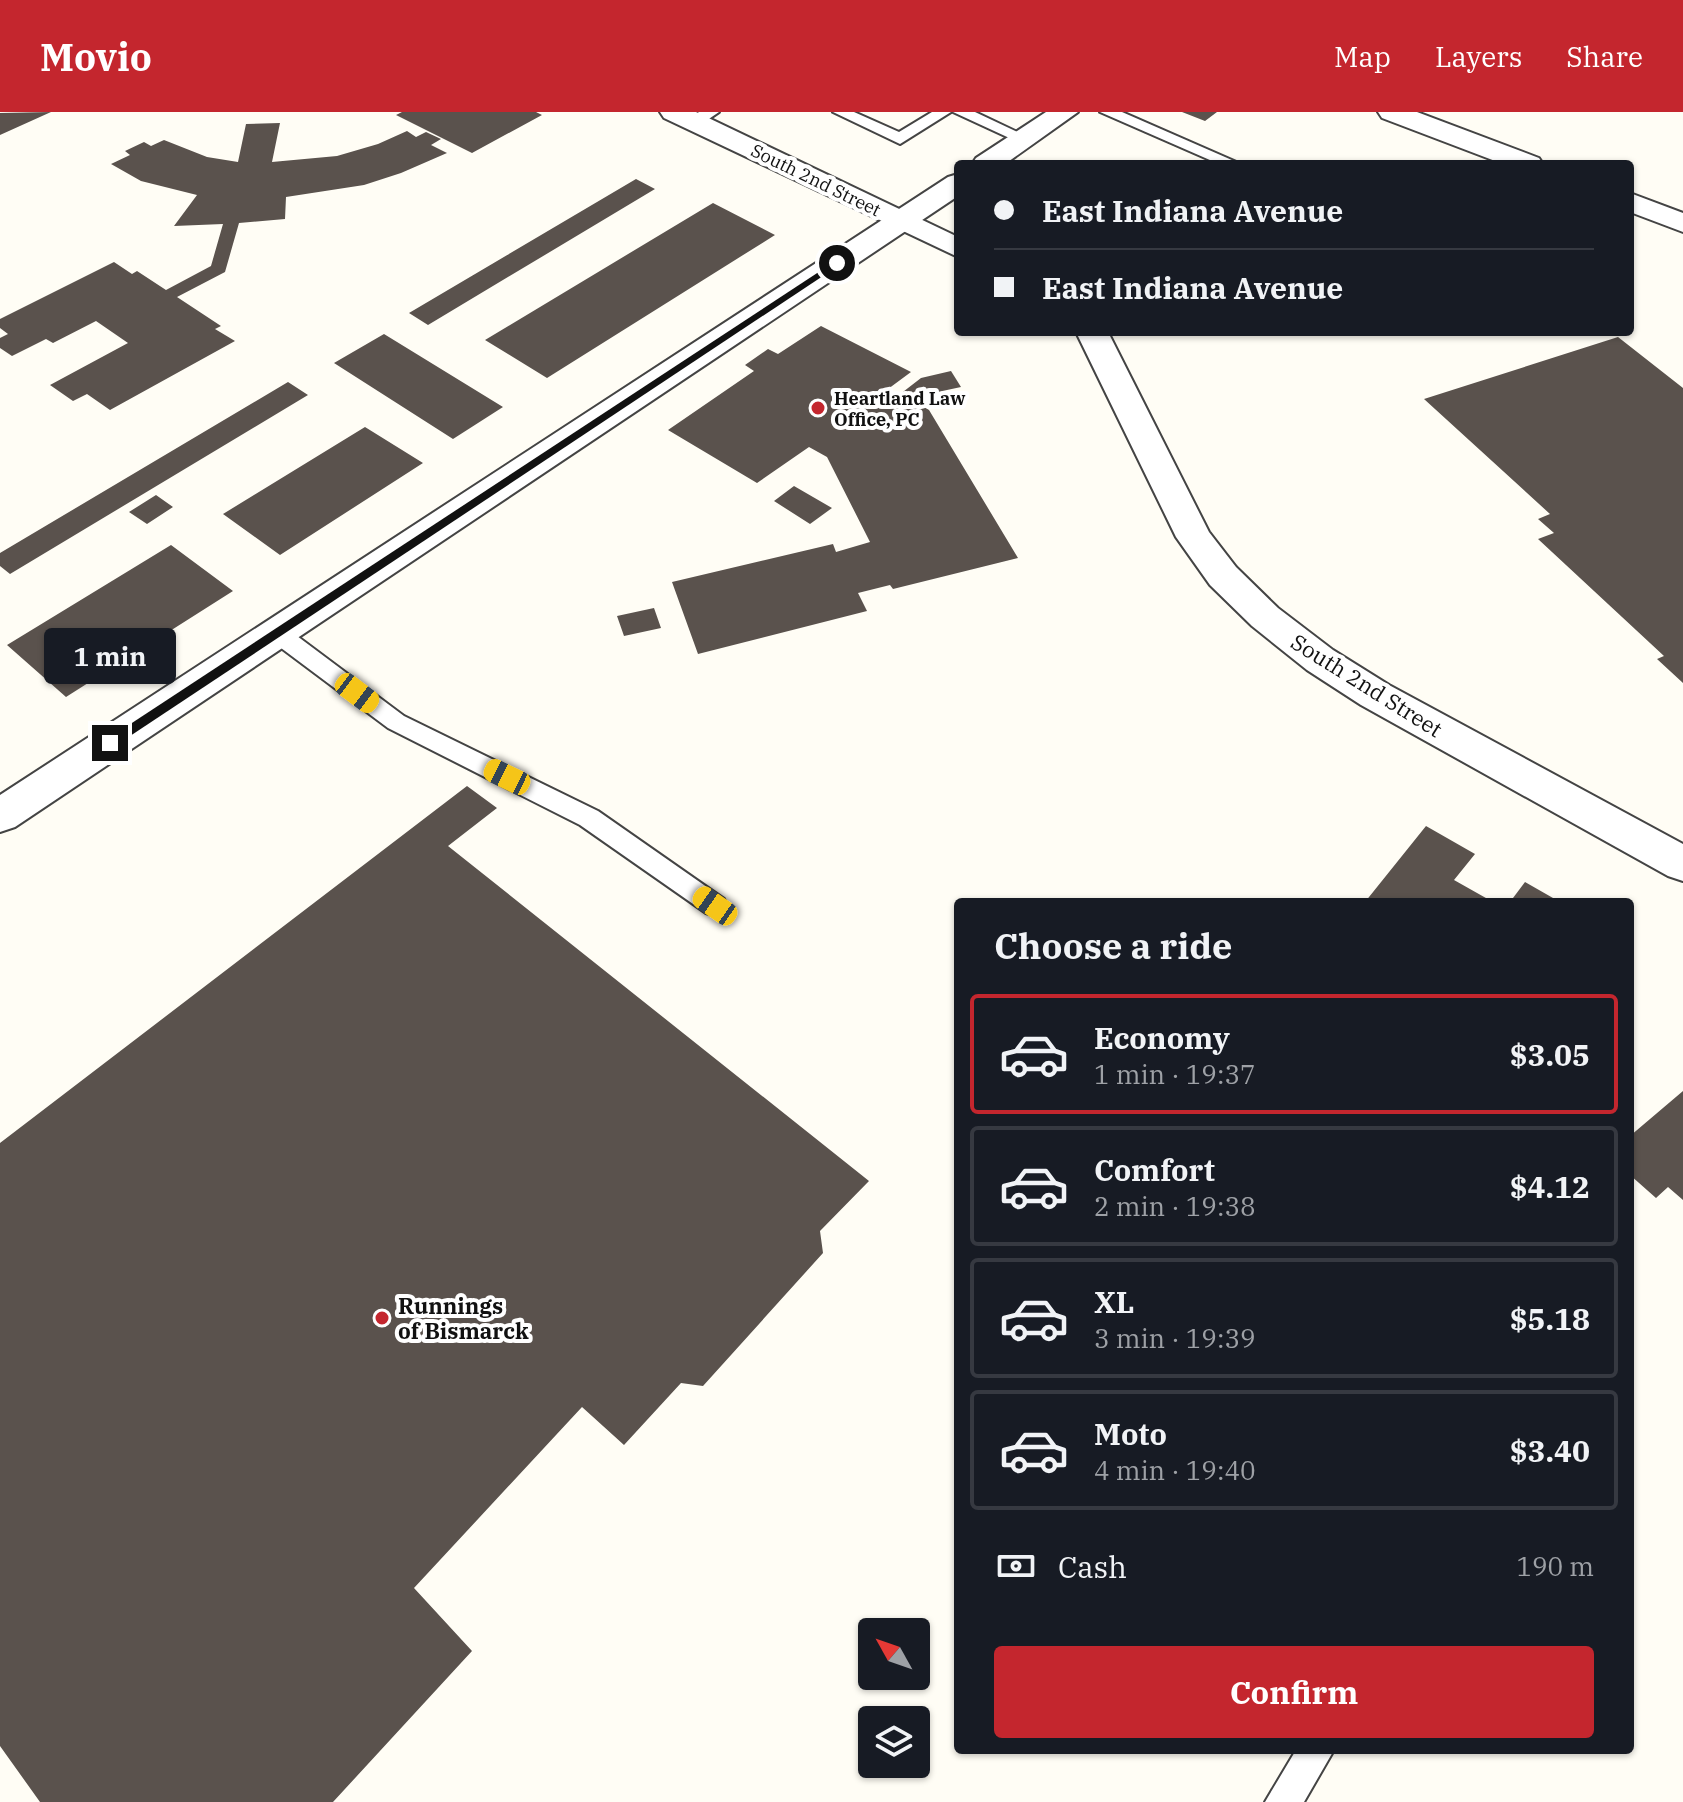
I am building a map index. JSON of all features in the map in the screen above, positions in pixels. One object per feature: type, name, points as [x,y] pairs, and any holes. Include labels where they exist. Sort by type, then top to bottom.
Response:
[{"type":"street","points":[[992,160],[1064,112]]},
{"type":"street","points":[[1392,112],[1518,160]]},
{"type":"street","name":"South 2nd Street","points":[[693,115],[954,246]]},
{"type":"street","points":[[0,816],[954,186]]},
{"type":"street","points":[[1634,203],[1681,219]]},
{"type":"street","name":"South 2nd Street","points":[[1094,336],[1194,537],[1223,576],[1265,617],[1320,660],[1395,707],[1683,864]]},
{"type":"lane","points":[[841,112],[900,139],[943,112]]},
{"type":"lane","points":[[961,112],[1024,139]]},
{"type":"lane","points":[[1108,112],[1223,160]]},
{"type":"lane","points":[[277,633],[396,722],[589,818],[715,906]]},
{"type":"lane","points":[[1283,1802],[1313,1754]]},
{"type":"building","points":[[51,112],[0,135],[0,113]]},
{"type":"building","points":[[402,112],[536,112],[542,115],[472,153],[396,115]]},
{"type":"building","points":[[1182,112],[1217,112],[1205,121]]},
{"type":"building","points":[[280,123],[272,162],[337,156],[378,144],[407,131],[416,137],[426,132],[441,139],[431,145],[447,153],[364,185],[286,197],[285,219],[239,223],[225,272],[177,297],[221,326],[215,329],[235,341],[110,410],[87,394],[73,401],[50,385],[128,343],[96,321],[53,343],[46,339],[12,356],[0,348],[0,338],[8,334],[0,328],[0,319],[114,262],[132,274],[137,271],[166,290],[211,266],[223,224],[174,226],[197,195],[141,181],[111,164],[130,155],[125,151],[144,142],[151,146],[164,140],[207,157],[238,162],[246,124]]},
{"type":"building","points":[[636,179],[655,189],[428,325],[409,313]]},
{"type":"building","points":[[713,203],[775,235],[547,378],[485,340]]},
{"type":"building","points":[[821,326],[911,372],[888,389],[899,395],[921,378],[951,371],[961,387],[933,393],[919,404],[929,410],[1018,558],[893,589],[890,585],[858,593],[867,611],[698,654],[672,582],[833,544],[836,552],[870,542],[827,457],[809,447],[757,483],[668,430],[754,371],[745,365],[768,349],[778,354]]},
{"type":"building","points":[[384,334],[503,407],[453,439],[334,363]]},
{"type":"building","points":[[1618,337],[1683,388],[1683,683],[1657,659],[1664,656],[1538,539],[1554,533],[1538,519],[1550,514],[1424,399]]},
{"type":"building","points":[[288,382],[308,395],[10,574],[0,566],[0,553]]},
{"type":"building","points":[[365,427],[423,463],[280,555],[223,514]]},
{"type":"building","points":[[794,486],[832,508],[810,524],[774,501]]},
{"type":"building","points":[[156,495],[173,507],[147,524],[129,512]]},
{"type":"building","points":[[171,545],[233,591],[66,697],[7,645]]},
{"type":"building","points":[[654,608],[661,628],[624,636],[617,616]]},
{"type":"building","name":"Runnings of Bismarck","points":[[467,786],[497,808],[448,846],[869,1181],[820,1231],[823,1253],[703,1386],[681,1383],[624,1445],[582,1407],[414,1588],[472,1651],[333,1802],[40,1802],[0,1746],[0,1143]]},
{"type":"building","points":[[1426,826],[1475,854],[1454,880],[1486,898],[1368,898]]},
{"type":"building","points":[[1525,882],[1553,898],[1513,898]]},
{"type":"building","points":[[1683,1091],[1683,1200],[1668,1187],[1656,1198],[1634,1179],[1634,1133]]},
{"type":"place","name":"Heartland Law Office, PC","points":[[818,408]]},
{"type":"place","name":"Runnings of Bismarck","points":[[382,1318]]},
{"type":"route","points":[[110,743],[837,263]]}]
